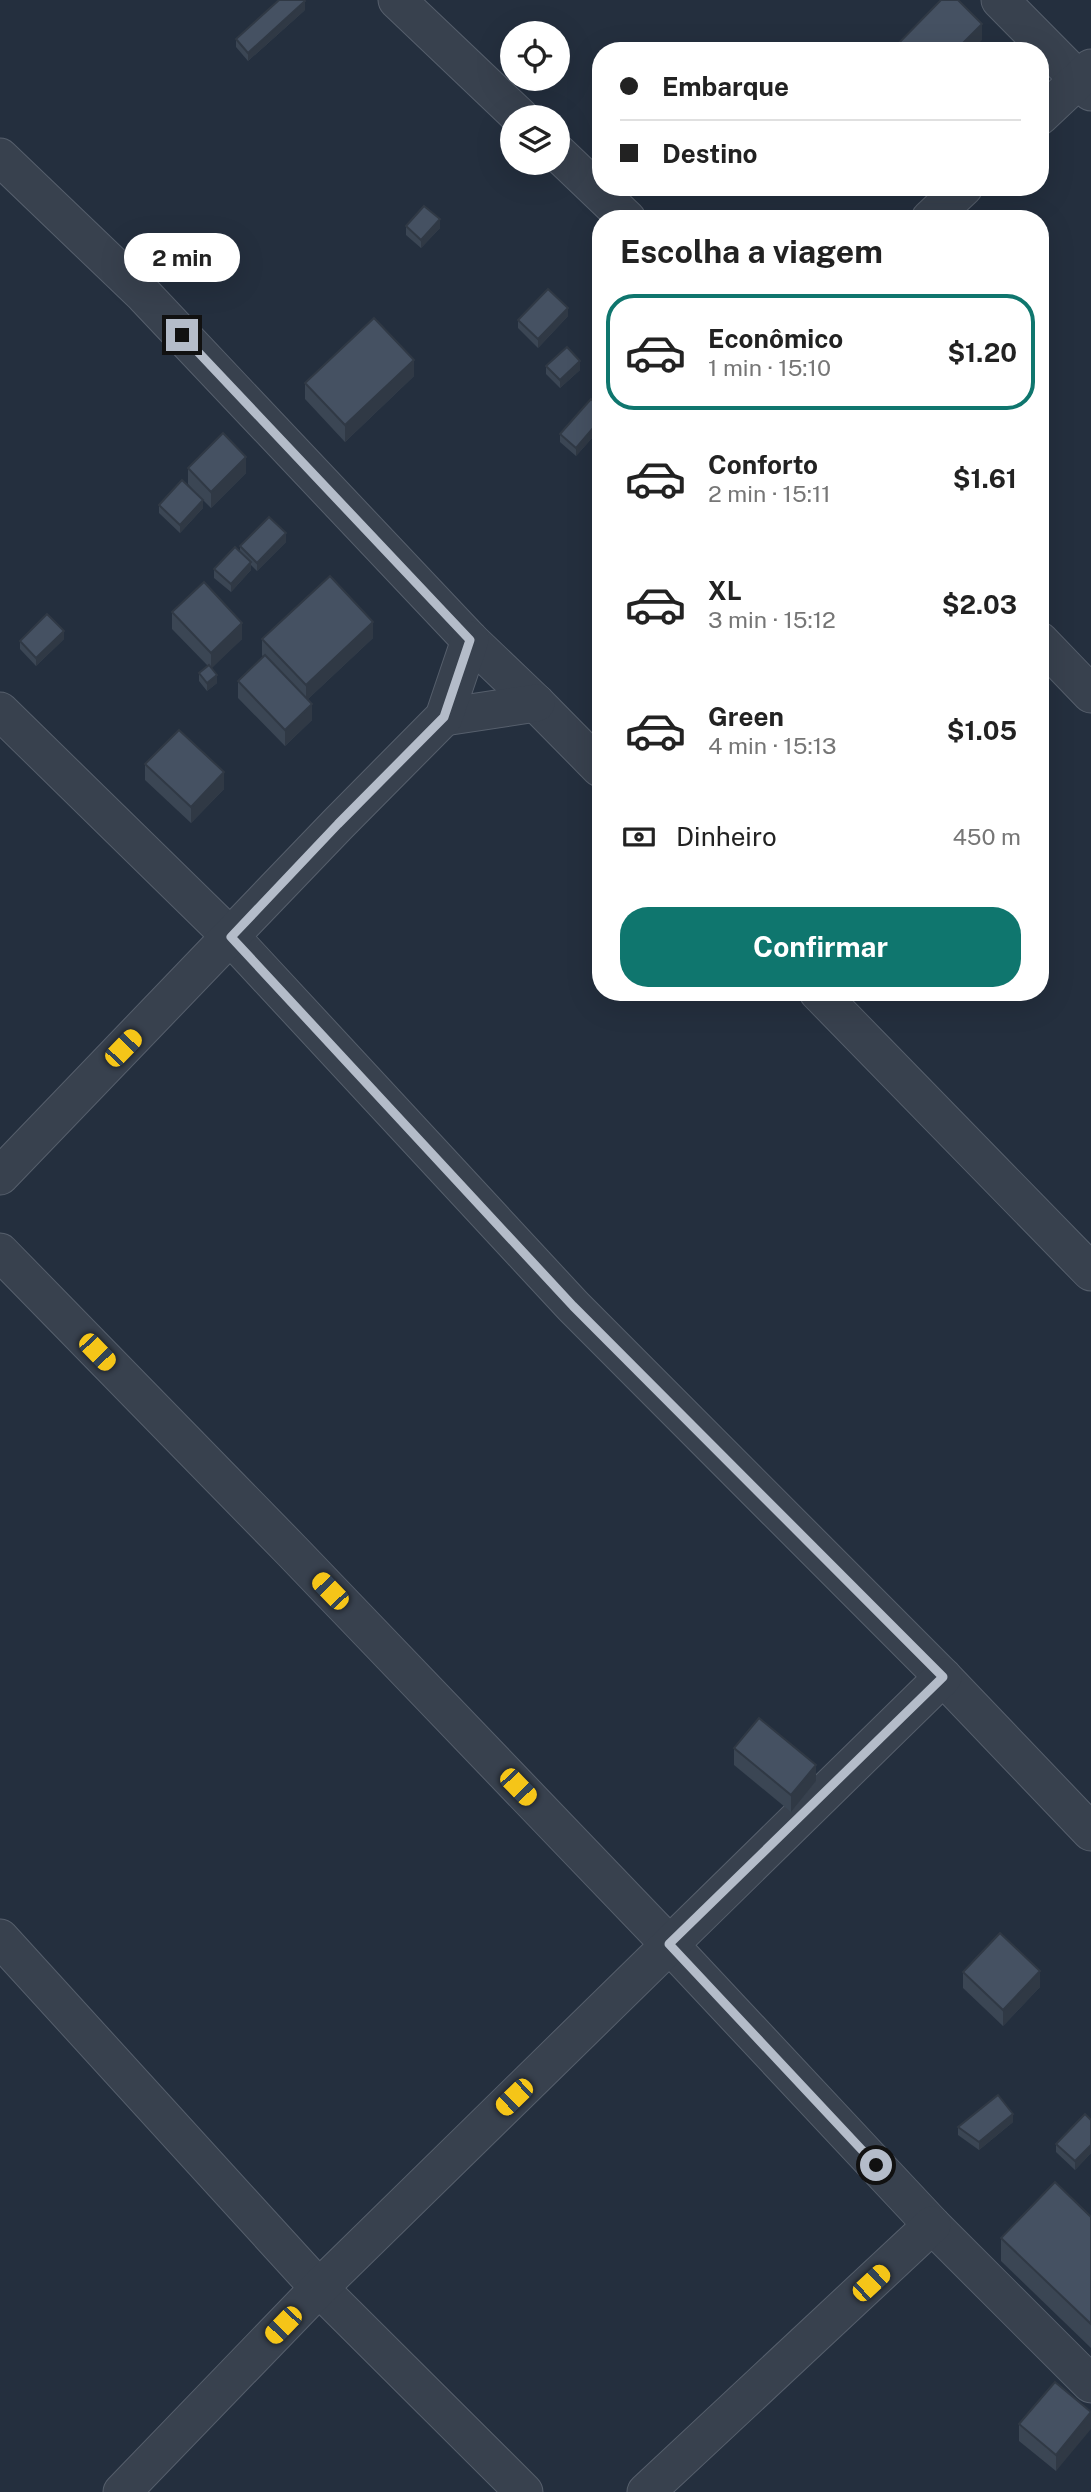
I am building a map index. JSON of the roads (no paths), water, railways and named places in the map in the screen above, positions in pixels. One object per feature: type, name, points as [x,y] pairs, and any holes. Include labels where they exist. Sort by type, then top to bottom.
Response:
[{"type":"street","points":[[397,0],[507,105]]},
{"type":"street","points":[[1000,0],[1046,42]]},
{"type":"street","points":[[1049,44],[1087,79],[1049,109]]},
{"type":"street","points":[[0,157],[144,295],[470,640],[592,760]]},
{"type":"street","points":[[570,164],[592,186]]},
{"type":"street","points":[[603,196],[618,210]]},
{"type":"street","points":[[940,210],[954,196]]},
{"type":"street","points":[[0,1176],[444,717],[470,640]]},
{"type":"street","points":[[1049,650],[1091,694]]},
{"type":"street","points":[[444,717],[536,703]]},
{"type":"street","points":[[0,711],[231,937],[573,1306],[943,1677],[1091,1832]]},
{"type":"street","points":[[827,1001],[1091,1272]]},
{"type":"street","points":[[0,1252],[669,1944],[932,2225],[1091,2385]]},
{"type":"street","points":[[122,2492],[319,2288],[943,1677]]},
{"type":"street","points":[[0,1938],[319,2288],[524,2492]]},
{"type":"street","points":[[646,2492],[932,2225]]}]
